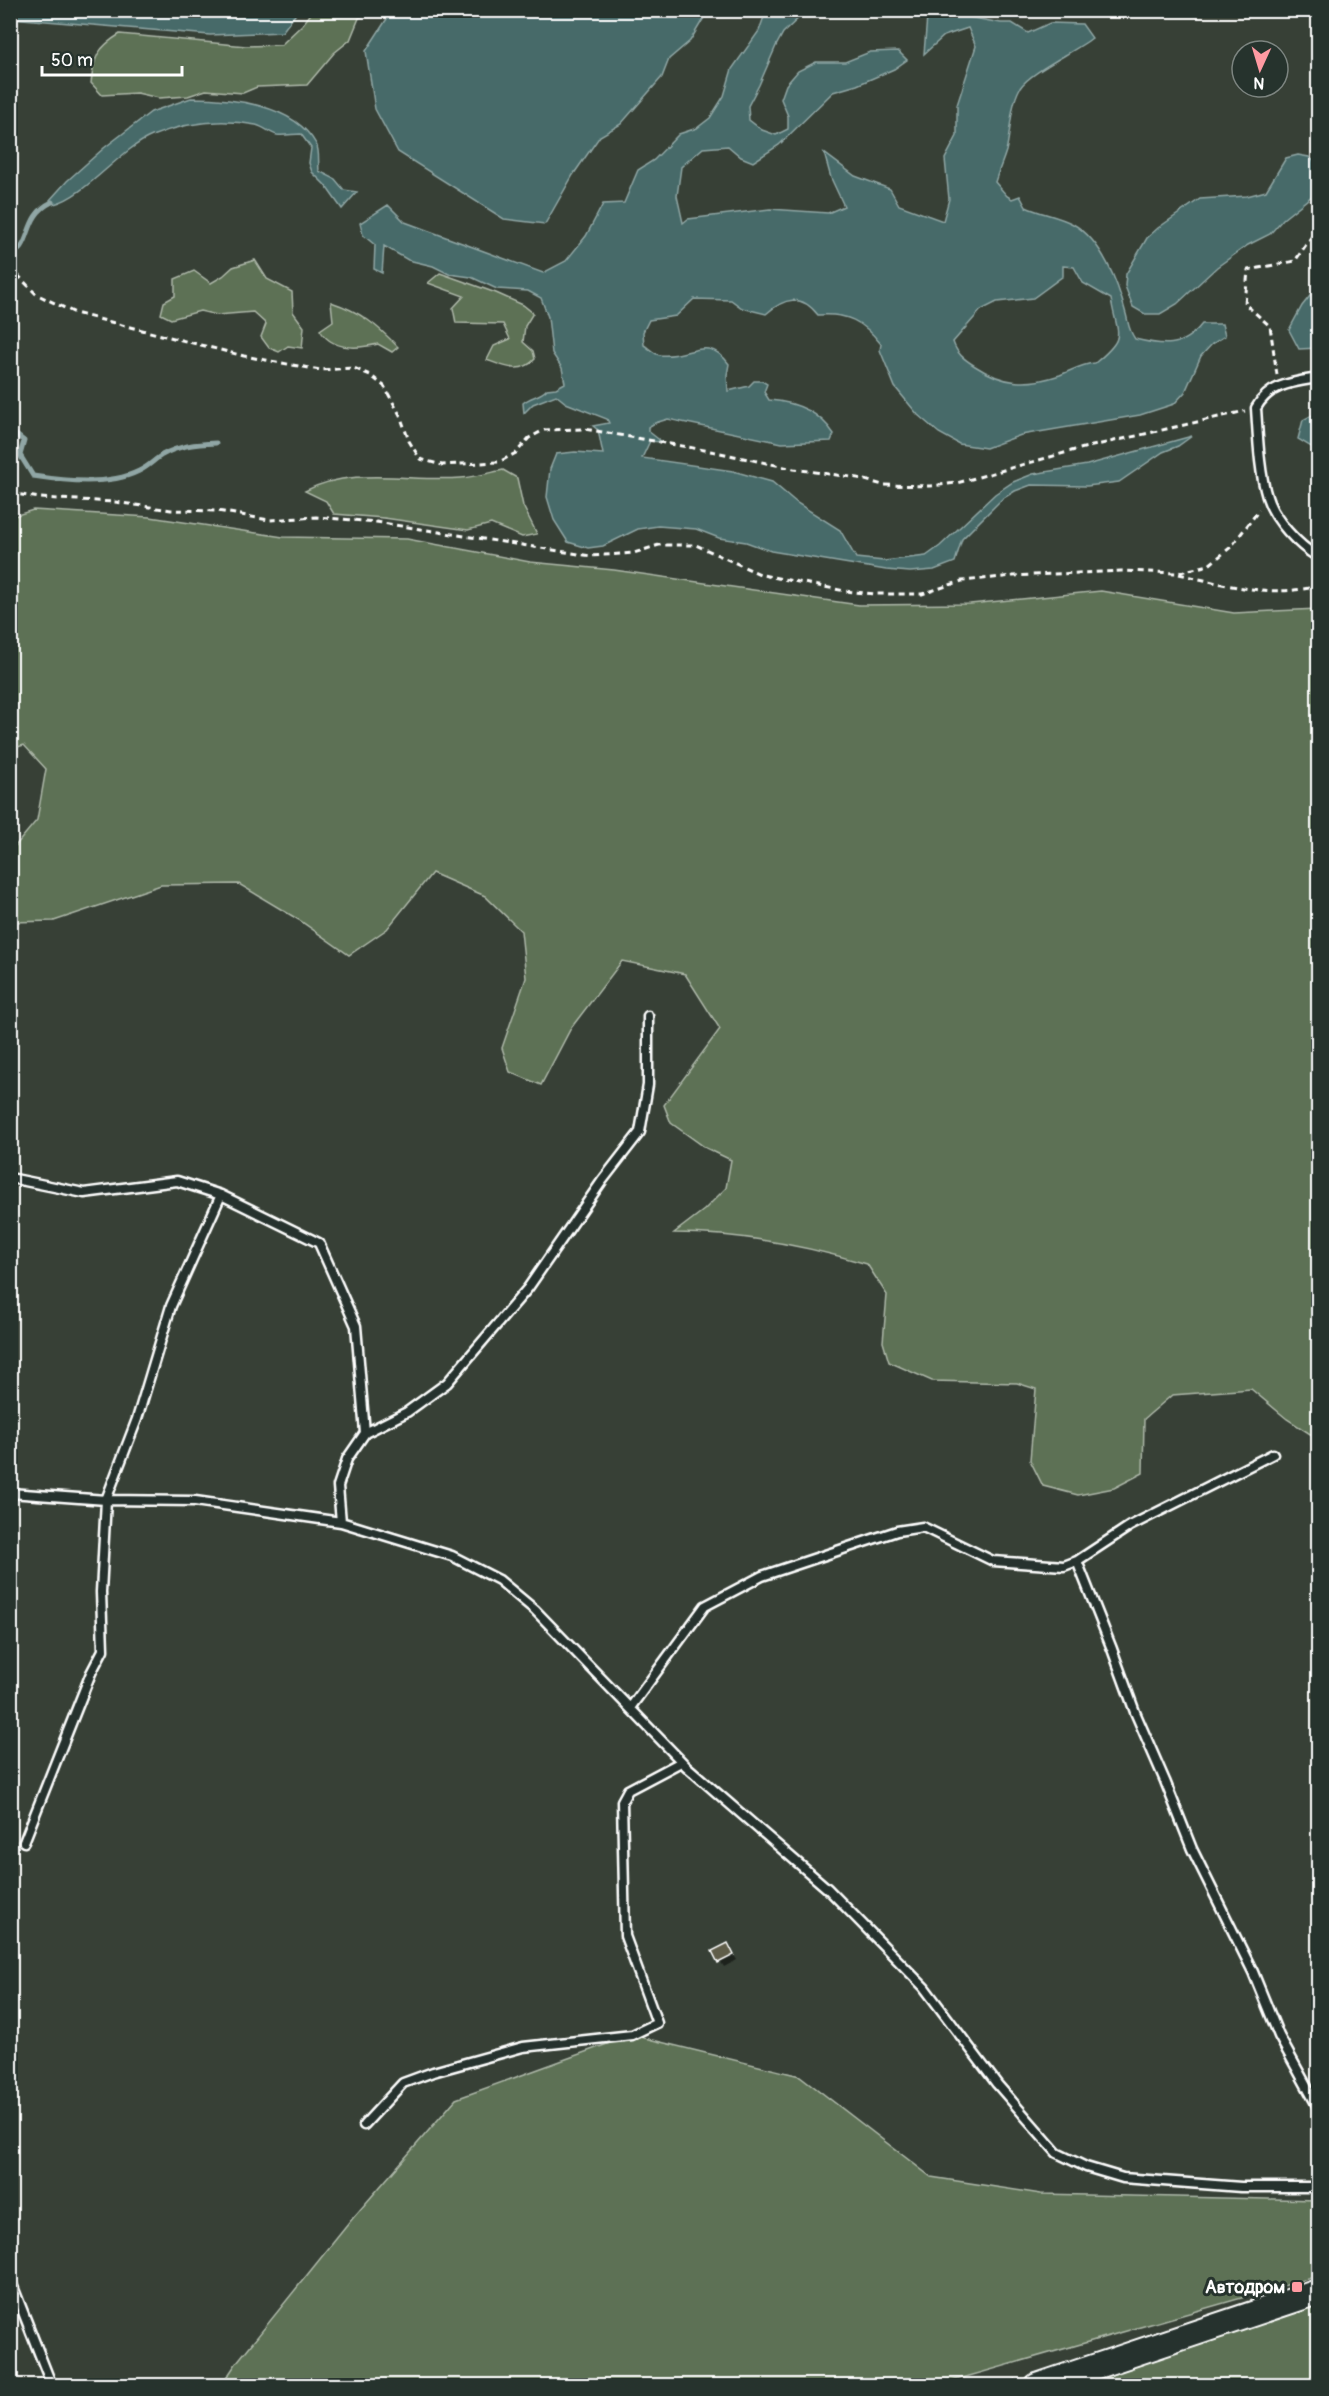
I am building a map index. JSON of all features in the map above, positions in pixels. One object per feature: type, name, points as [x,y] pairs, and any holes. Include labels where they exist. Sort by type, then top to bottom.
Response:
[{"type":"street","points":[[1037,2385],[1318,2292]]},
{"type":"lane","points":[[1318,378],[1278,385],[1263,397],[1256,408],[1268,498],[1292,536],[1305,549],[1318,557]]},
{"type":"lane","points":[[341,1522],[338,1486],[347,1459],[365,1433],[406,1412],[447,1383],[528,1288],[602,1181],[640,1132],[648,1085],[648,1016]]},
{"type":"lane","points":[[10,1178],[84,1193],[177,1181],[221,1195],[319,1243],[356,1326],[365,1433]]},
{"type":"lane","points":[[24,1842],[91,1673],[103,1650],[101,1592],[106,1500],[137,1419],[171,1306],[221,1195]]},
{"type":"lane","points":[[630,1708],[705,1606],[762,1576],[897,1531],[923,1527],[993,1561],[1064,1566],[1130,1526],[1273,1454]]},
{"type":"lane","points":[[10,1493],[106,1500],[195,1501],[341,1522],[452,1556],[499,1580],[535,1610],[681,1762],[828,1889],[924,1987],[997,2084],[1057,2153],[1086,2167],[1123,2178],[1241,2187],[1318,2187]]},
{"type":"lane","points":[[1077,1560],[1135,1712],[1166,1781],[1192,1849],[1253,1972],[1279,2036],[1318,2108]]},
{"type":"lane","points":[[364,2125],[403,2083],[433,2072],[523,2047],[632,2035],[657,2024],[625,1936],[622,1801],[628,1791],[681,1762]]},
{"type":"lane","points":[[10,2279],[52,2385]]},
{"type":"path","points":[[1278,385],[1270,326],[1245,304],[1248,270],[1294,261],[1318,227]]},
{"type":"path","points":[[10,267],[36,294],[75,313],[244,356],[320,370],[354,368],[370,375],[384,386],[400,415],[409,441],[420,459],[442,465],[499,462],[516,453],[529,438],[544,430],[577,429],[598,430],[716,452],[794,470],[858,478],[883,485],[930,486],[957,483],[1075,450],[1256,408]]},
{"type":"path","points":[[10,493],[40,498],[115,502],[171,510],[218,511],[269,520],[316,517],[376,522],[591,556],[634,554],[659,545],[696,545],[762,575],[845,591],[875,594],[922,594],[962,581],[1013,576],[1121,571],[1177,573],[1262,591],[1303,590],[1318,586]]},
{"type":"path","points":[[1177,573],[1209,565],[1231,546],[1268,498]]},
{"type":"green space","points":[[313,11],[375,11],[359,18],[350,40],[334,53],[307,85],[257,87],[243,93],[206,90],[188,96],[159,98],[137,93],[102,95],[91,83],[98,54],[106,44],[120,34],[246,46],[281,45]]},
{"type":"green space","points":[[255,260],[267,279],[292,292],[293,312],[304,327],[302,348],[288,346],[279,352],[269,348],[261,337],[266,324],[253,312],[217,315],[200,311],[171,319],[161,314],[164,302],[175,296],[175,279],[194,271],[211,283],[233,267]]},
{"type":"green space","points":[[440,273],[496,293],[523,305],[533,313],[525,326],[523,342],[533,351],[535,359],[530,364],[518,368],[506,367],[487,360],[494,346],[510,339],[503,324],[456,323],[453,308],[464,296],[428,283]]},
{"type":"green space","points":[[331,302],[368,320],[398,347],[392,352],[378,344],[346,347],[331,342],[320,330],[333,321]]},
{"type":"green space","points":[[503,470],[517,478],[523,506],[537,534],[522,537],[491,524],[468,530],[384,518],[334,514],[326,501],[305,491],[324,483],[343,479],[362,477],[461,478]]},
{"type":"green space","points":[[33,510],[150,517],[283,537],[407,539],[530,562],[614,570],[859,605],[970,604],[1101,591],[1234,613],[1318,609],[1318,1439],[1287,1419],[1251,1389],[1172,1395],[1144,1419],[1143,1473],[1114,1488],[1078,1495],[1043,1486],[1030,1460],[1036,1389],[1017,1383],[932,1381],[889,1362],[883,1342],[887,1295],[867,1264],[772,1241],[723,1235],[674,1233],[704,1210],[726,1188],[731,1160],[706,1148],[671,1123],[664,1105],[720,1029],[685,974],[622,961],[571,1028],[541,1085],[510,1072],[502,1048],[526,978],[521,931],[485,896],[432,873],[387,929],[349,955],[299,920],[239,884],[161,885],[54,921],[11,922],[11,851],[37,820],[46,769],[24,745],[11,749],[10,582],[14,580],[14,516]]},
{"type":"green space","points":[[632,2035],[800,2076],[931,2177],[1041,2194],[1318,2200],[1318,2276],[938,2385],[221,2386],[237,2362],[353,2218],[456,2099]]},
{"type":"green space","points":[[1318,2292],[1318,2385],[1037,2385]]},
{"type":"water","points":[[10,11],[298,11],[282,32],[210,35],[11,18]]},
{"type":"water","points":[[392,11],[708,11],[690,41],[669,59],[662,77],[621,124],[600,136],[573,175],[545,224],[504,219],[398,152],[375,109],[366,51]]},
{"type":"water","points":[[766,11],[806,11],[783,33],[748,106],[749,120],[762,130],[776,135],[788,129],[788,116],[781,99],[786,85],[798,71],[816,62],[845,62],[870,52],[898,51],[907,60],[894,69],[857,85],[833,92],[779,145],[753,162],[741,157],[728,146],[703,148],[681,167],[677,196],[683,223],[688,219],[770,209],[828,213],[844,206],[831,178],[824,153],[855,176],[890,189],[899,205],[943,221],[949,199],[945,159],[957,136],[957,105],[976,46],[968,28],[944,36],[924,54],[927,17],[952,14],[1012,23],[1028,33],[1050,23],[1082,24],[1092,38],[1033,75],[1020,88],[1012,111],[1006,151],[995,182],[1012,199],[1020,196],[1026,207],[1073,224],[1092,240],[1113,276],[1135,339],[1171,344],[1187,338],[1202,324],[1222,324],[1225,336],[1212,344],[1201,356],[1185,392],[1174,404],[1140,415],[1021,435],[986,448],[959,444],[939,433],[918,415],[895,387],[880,350],[881,344],[868,329],[854,320],[838,315],[818,315],[805,303],[792,300],[779,304],[766,314],[742,308],[731,300],[694,299],[676,316],[649,320],[643,332],[644,345],[660,355],[680,354],[697,349],[713,350],[729,364],[728,391],[749,386],[754,381],[762,381],[767,384],[764,392],[769,400],[806,409],[821,419],[834,434],[831,441],[782,443],[668,419],[648,427],[648,431],[662,442],[650,441],[642,458],[733,471],[772,482],[797,503],[840,530],[856,558],[884,561],[926,556],[940,546],[995,494],[1013,482],[1033,474],[1087,465],[1192,436],[1178,446],[1163,452],[1119,482],[1087,486],[1031,485],[1015,491],[1002,499],[962,539],[955,562],[934,570],[910,572],[886,570],[771,551],[746,542],[719,538],[696,529],[658,526],[638,529],[603,546],[588,548],[568,542],[554,520],[547,497],[550,469],[556,454],[575,452],[603,454],[598,430],[593,426],[609,423],[607,419],[566,403],[556,395],[533,404],[524,413],[523,403],[547,389],[556,388],[565,383],[562,368],[552,353],[548,317],[541,298],[528,291],[497,289],[471,277],[449,274],[433,266],[408,260],[384,246],[382,273],[374,269],[375,245],[363,235],[360,223],[388,205],[405,222],[543,273],[566,261],[586,236],[603,204],[624,203],[638,170],[654,160],[679,134],[697,128],[710,118],[724,96],[732,69],[759,31]],"holes":[[[1063,266],[1074,267],[1083,283],[1111,299],[1118,335],[1112,347],[1095,363],[1048,379],[1016,382],[986,372],[967,361],[959,353],[953,342],[981,310],[997,302],[1033,298],[1063,276]]]},
{"type":"water","points":[[191,98],[242,102],[277,112],[293,120],[316,144],[319,171],[335,179],[344,190],[357,192],[342,209],[325,185],[312,172],[309,163],[311,148],[301,134],[277,135],[256,125],[216,122],[178,127],[152,136],[140,142],[66,200],[54,204],[50,200],[67,181],[104,148],[151,112]]},
{"type":"water","points":[[1298,155],[1309,157],[1317,164],[1318,181],[1313,195],[1283,219],[1270,234],[1248,245],[1217,267],[1177,304],[1160,314],[1145,314],[1133,307],[1125,286],[1126,274],[1147,238],[1200,199],[1247,196],[1266,191],[1286,158]]},
{"type":"water","points":[[1318,286],[1318,348],[1299,349],[1289,330],[1302,306]]},
{"type":"water","points":[[1318,412],[1318,451],[1298,439],[1303,420]]},
{"type":"building","points":[[728,1943],[734,1955],[718,1963],[712,1951]]},
{"type":"waterway","points":[[10,254],[22,246],[36,216],[42,208],[52,202]]},
{"type":"waterway","points":[[10,430],[24,441],[20,455],[33,476],[73,481],[127,476],[175,449],[216,443]]},
{"type":"place","name":"Автодром","points":[[1297,2287]]}]
